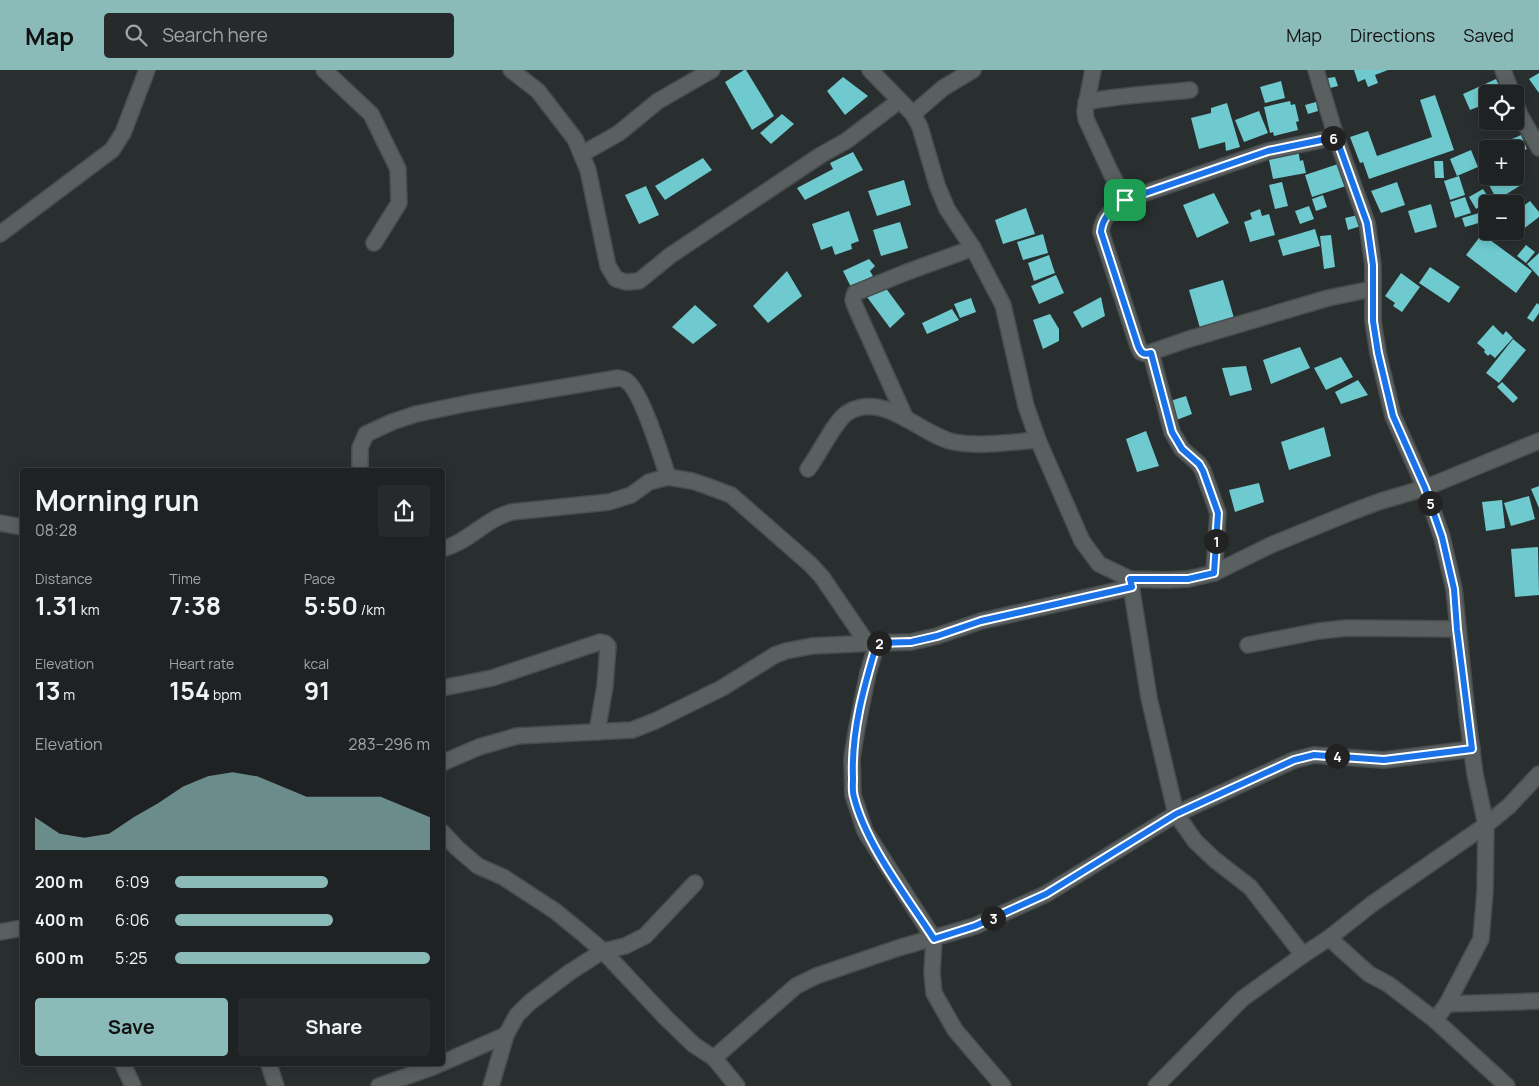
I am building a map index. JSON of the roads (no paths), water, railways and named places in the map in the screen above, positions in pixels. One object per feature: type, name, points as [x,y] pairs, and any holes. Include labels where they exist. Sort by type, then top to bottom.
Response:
[{"type":"street","points":[[0,234],[112,150],[123,133],[147,70]]},
{"type":"street","points":[[324,70],[371,114],[398,169],[399,203],[374,243]]},
{"type":"street","points":[[511,70],[538,91],[575,139],[591,183],[608,266],[616,279],[626,282],[640,281],[671,255],[813,161],[846,142],[899,101]]},
{"type":"street","points":[[582,154],[620,133],[658,101],[712,70]]},
{"type":"street","points":[[870,70],[913,114],[920,127],[937,185],[947,209],[973,248],[1003,305],[1026,406],[1038,440],[1082,541],[1089,553],[1099,564],[1131,583]]},
{"type":"street","points":[[913,114],[943,88],[973,70]]},
{"type":"street","points":[[1093,70],[1086,102],[1086,119],[1125,200]]},
{"type":"street","points":[[1316,70],[1336,137],[1367,223],[1373,265],[1373,321],[1378,353],[1393,416],[1425,488],[1442,537],[1454,589],[1472,749],[1486,825],[1485,891],[1480,938],[1447,1004],[1435,1020]]},
{"type":"street","points":[[1502,70],[1508,85]]},
{"type":"street","points":[[1086,102],[1117,96],[1151,95],[1190,90]]},
{"type":"street","points":[[1524,121],[1539,148]]},
{"type":"street","points":[[1336,137],[1268,151],[1125,200],[1108,214],[1101,224],[1101,232],[1138,346],[1141,352],[1146,354],[1195,337],[1328,298],[1372,289]]},
{"type":"street","points":[[906,419],[855,306],[855,293],[973,248]]},
{"type":"street","points":[[1151,353],[1172,432],[1182,449],[1199,464],[1203,471],[1218,513],[1214,573]]},
{"type":"street","points":[[360,468],[360,448],[366,434],[392,422],[416,414],[469,403],[618,378],[625,379],[643,407],[668,477]]},
{"type":"street","points":[[808,469],[845,414],[871,407],[887,410],[953,442],[979,444],[1038,440]]},
{"type":"street","points":[[445,762],[479,747],[517,736],[632,730],[655,721],[722,688],[775,655],[786,651],[812,646],[911,642],[937,636],[981,621],[1131,583],[1188,579],[1214,573],[1271,545],[1354,511],[1425,488],[1539,441]]},
{"type":"street","points":[[445,548],[455,546],[501,514],[609,502],[631,495],[649,482],[668,477],[692,481],[731,495],[810,564],[872,643],[852,758],[853,795],[866,831],[934,939],[932,972],[934,993],[955,1030],[1003,1086]]},
{"type":"street","points":[[0,523],[20,527]]},
{"type":"street","points":[[1131,583],[1149,698],[1176,814],[1195,841],[1215,860],[1250,887],[1303,955]]},
{"type":"street","points":[[1248,645],[1319,631],[1347,628],[1457,629]]},
{"type":"street","points":[[445,687],[492,678],[600,642],[605,642],[608,646],[605,686],[597,732]]},
{"type":"street","points":[[714,1058],[796,986],[898,948],[975,926],[1046,894],[1176,814],[1294,760],[1314,755],[1384,760],[1472,749]]},
{"type":"street","points":[[1156,1086],[1242,999],[1329,938],[1372,904],[1486,825],[1509,806],[1539,774]]},
{"type":"street","points":[[445,835],[478,866],[503,877],[556,910],[603,951],[694,1045],[714,1058],[737,1086]]},
{"type":"street","points":[[491,1086],[506,1035],[517,1016],[529,1004],[582,964],[603,951],[626,946],[645,936],[695,882]]},
{"type":"street","points":[[0,932],[20,928]]},
{"type":"street","points":[[1329,938],[1369,974],[1388,984],[1435,1020],[1507,1086]]},
{"type":"street","points":[[1447,1004],[1539,1001]]},
{"type":"street","points":[[445,1062],[506,1035]]},
{"type":"street","points":[[124,1066],[133,1086]]},
{"type":"street","points":[[269,1066],[276,1086]]},
{"type":"street","points":[[379,1086],[435,1066]]}]
